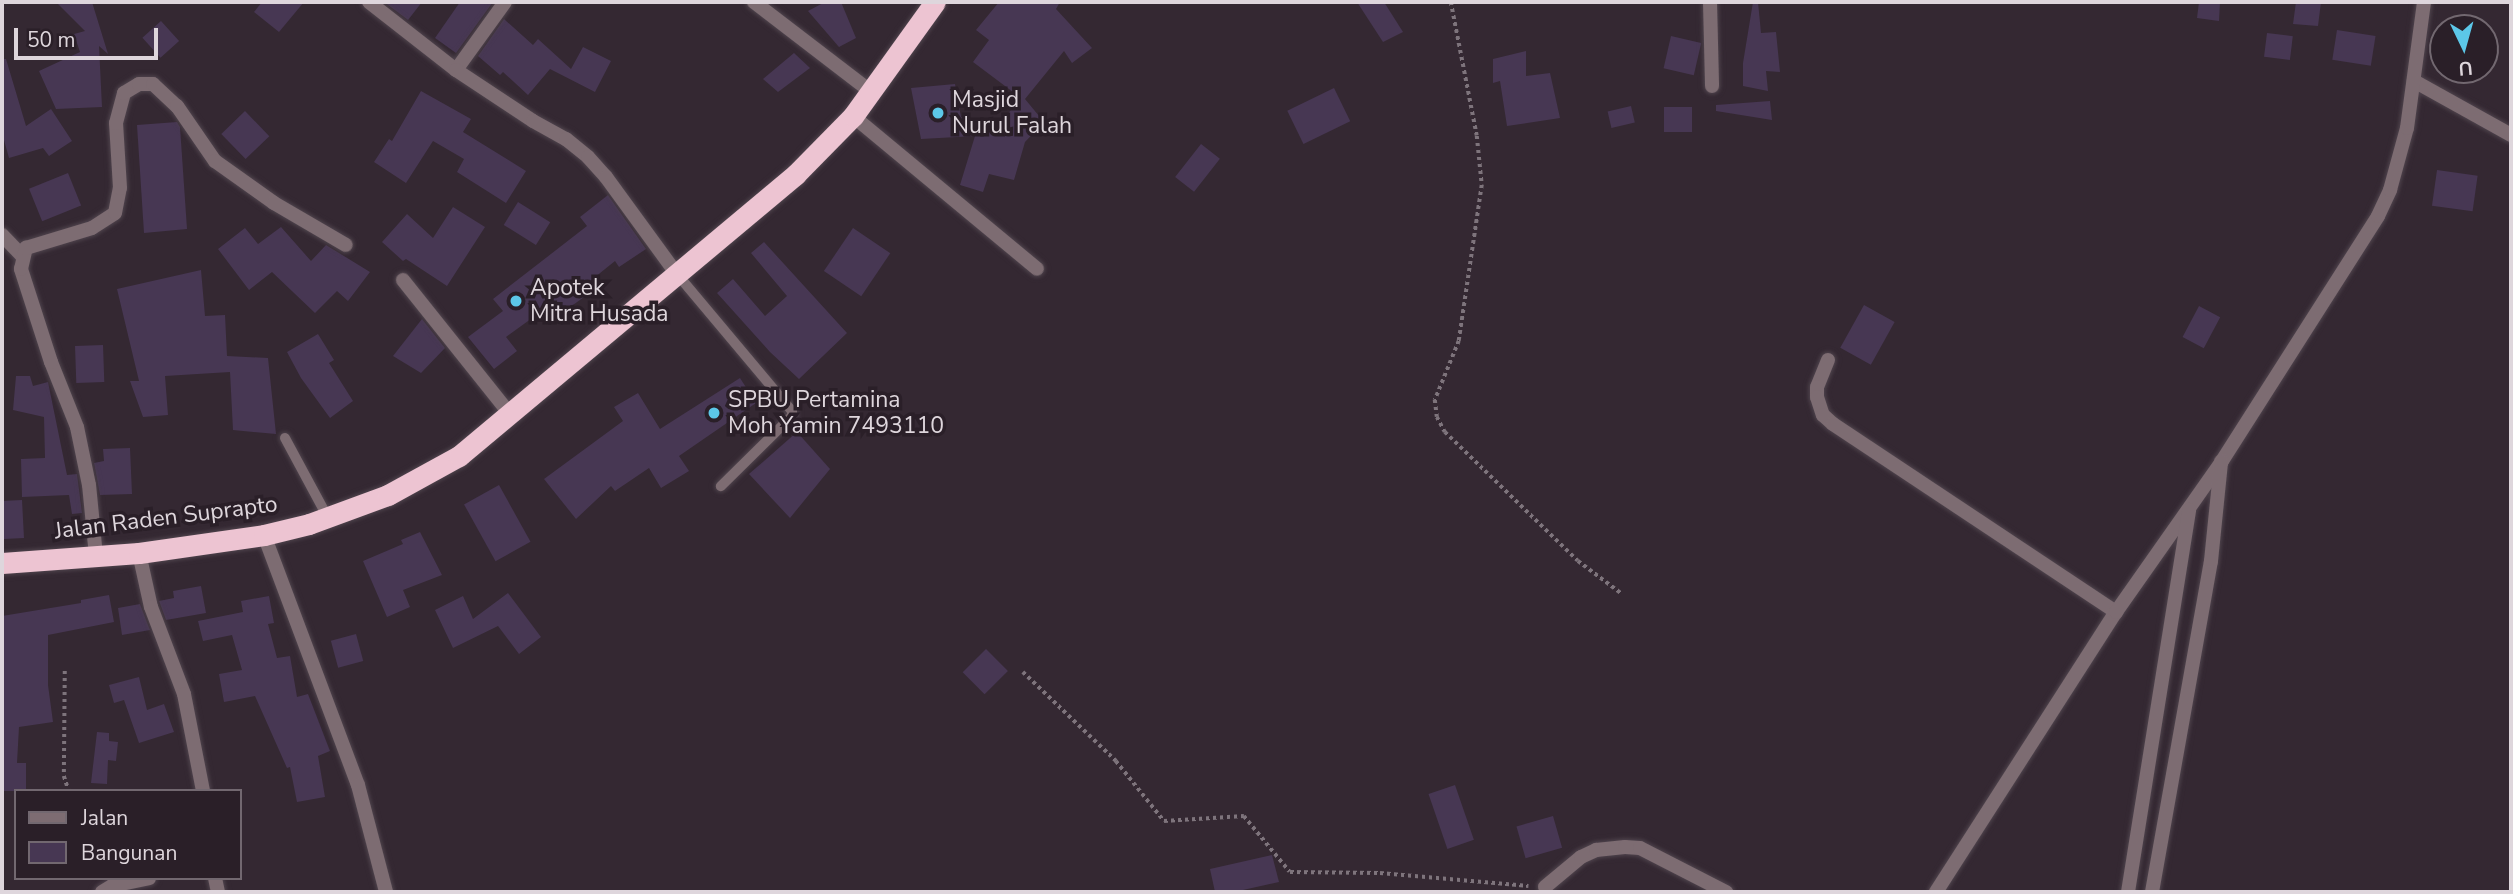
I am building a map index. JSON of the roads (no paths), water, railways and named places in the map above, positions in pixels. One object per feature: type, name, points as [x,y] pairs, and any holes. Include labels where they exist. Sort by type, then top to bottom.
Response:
[{"type":"highway","name":"Jalan Raden Suprapto","points":[[2,563],[139,553],[264,536],[328,518],[388,495],[459,456],[796,174],[853,116],[934,2]]},
{"type":"street","points":[[369,2],[456,70],[533,121],[566,139],[588,158],[607,177],[676,273]]},
{"type":"street","points":[[456,70],[505,2]]},
{"type":"street","points":[[754,2],[870,91]]},
{"type":"street","points":[[1710,2],[1712,86]]},
{"type":"street","points":[[1936,892],[2116,612],[2221,461],[2378,216],[2400,158],[2414,81],[2424,2]]},
{"type":"street","points":[[2414,81],[2511,135]]},
{"type":"street","points":[[96,556],[89,485],[77,427],[27,295],[20,269],[26,248],[92,228],[116,214],[120,188],[116,123],[124,93],[139,84],[153,84],[164,92],[191,125],[215,161],[274,203],[346,245]]},
{"type":"street","points":[[853,116],[1037,268]]},
{"type":"street","points":[[2,235],[22,256]]},
{"type":"street","points":[[402,280],[510,414]]},
{"type":"street","points":[[1828,360],[1817,387],[1817,397],[1823,415],[1833,424],[2116,612]]},
{"type":"street","points":[[2152,892],[2211,561],[2221,461]]},
{"type":"street","points":[[2128,892],[2189,507]]},
{"type":"street","points":[[264,536],[358,785],[386,892]]},
{"type":"street","points":[[139,553],[151,607],[184,694],[203,789]]},
{"type":"street","points":[[1545,887],[1581,857],[1596,850],[1625,847],[1640,848],[1726,892]]},
{"type":"street","points":[[102,892],[112,886],[140,880]]},
{"type":"lane","points":[[676,273],[792,411],[792,416],[721,486]]},
{"type":"lane","points":[[285,438],[328,518]]},
{"type":"place","name":"Masjid Nurul Falah","points":[[938,113]]},
{"type":"place","name":"Apotek Mitra Husada","points":[[516,301]]},
{"type":"place","name":"SPBU Pertamina Moh Yamin 7493110","points":[[714,413]]}]
